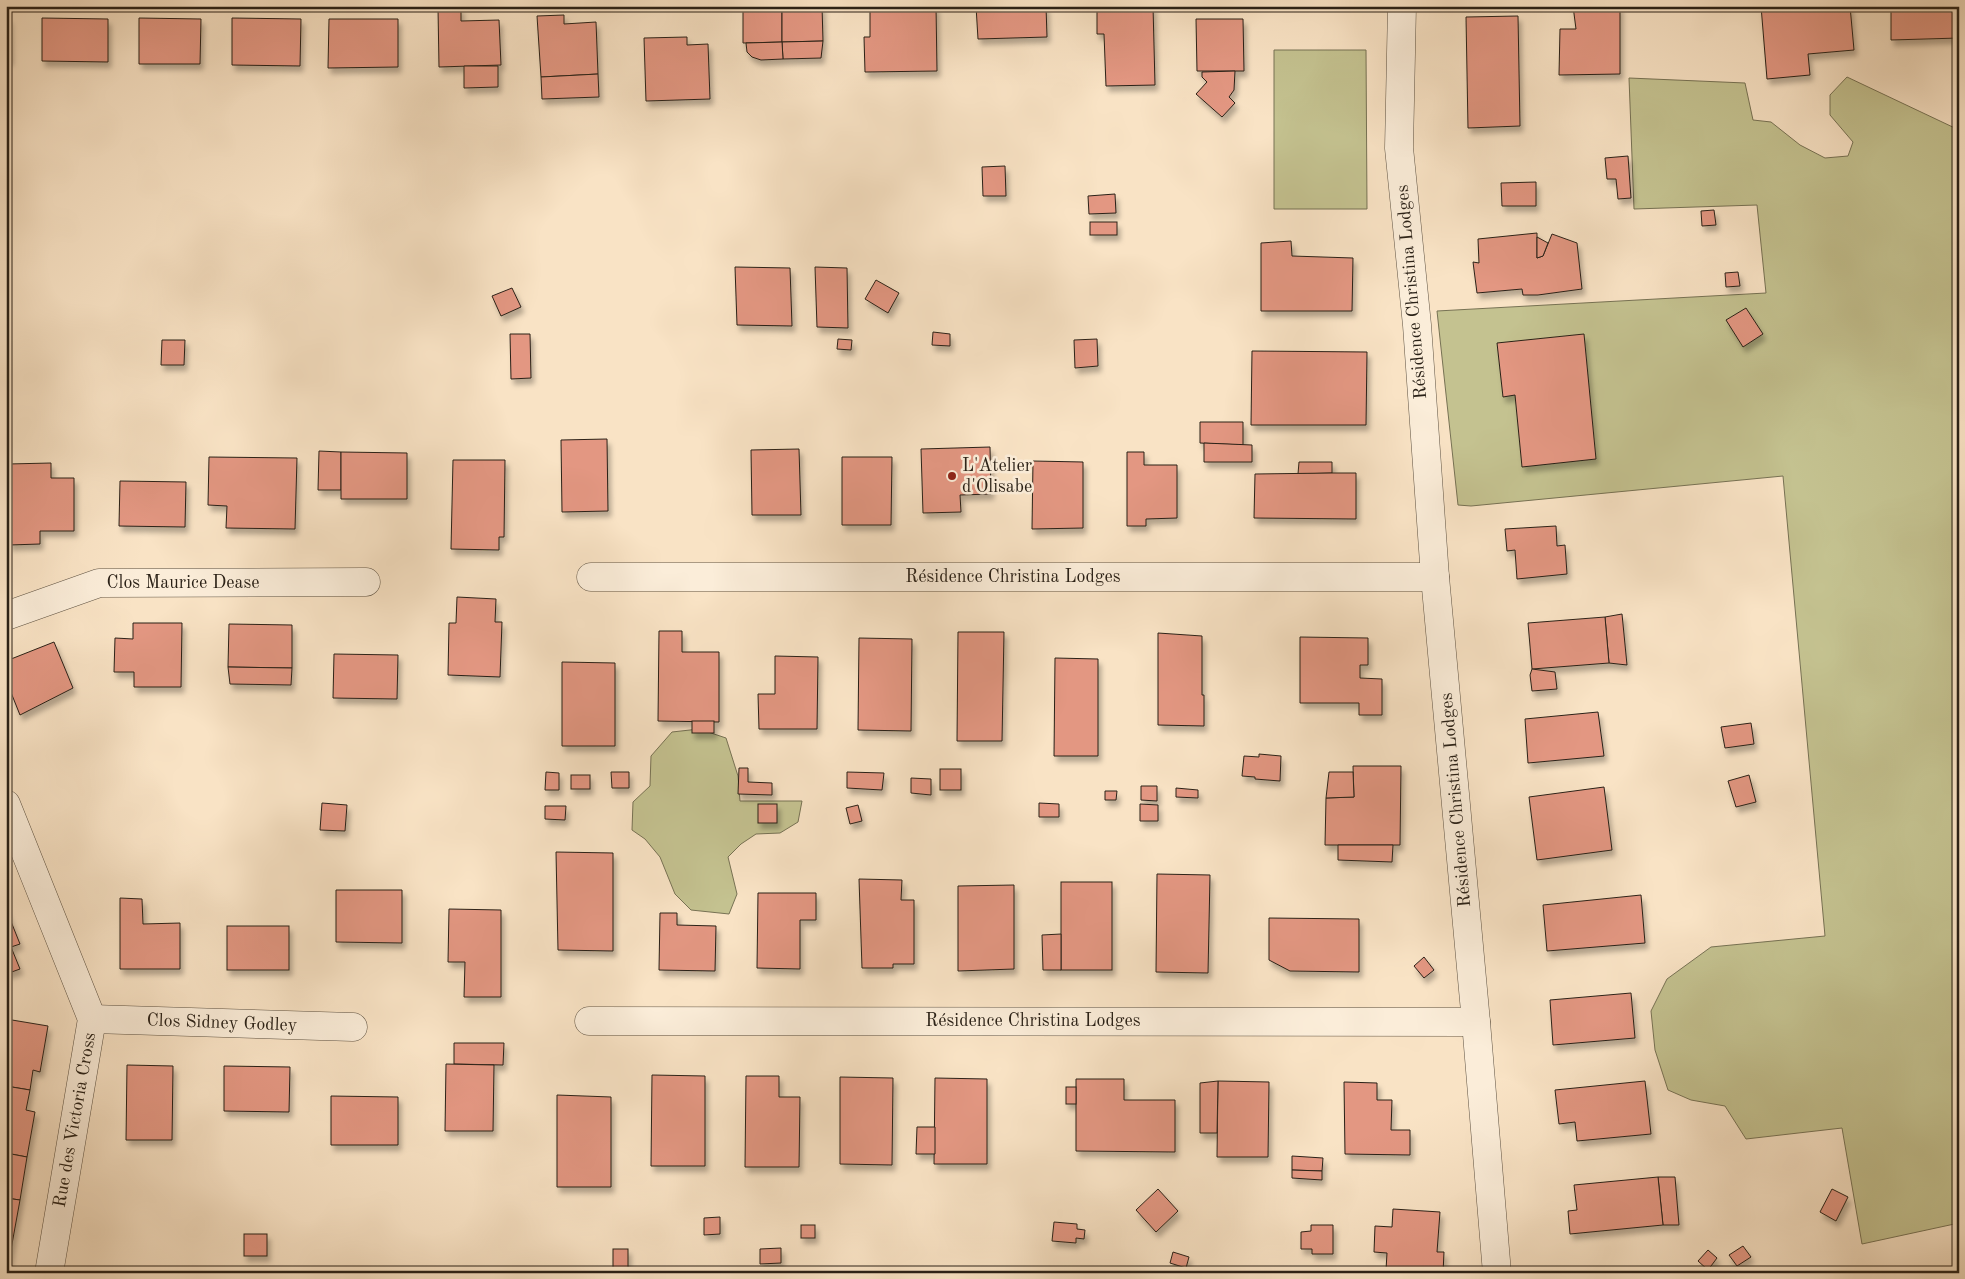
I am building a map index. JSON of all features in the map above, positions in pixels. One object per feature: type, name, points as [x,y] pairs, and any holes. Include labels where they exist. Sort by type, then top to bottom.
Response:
[{"type":"street","name":"Résidence Christina Lodges","points":[[1402,6],[1399,148],[1417,324],[1435,577],[1497,1273]]},
{"type":"street","name":"Résidence Christina Lodges","points":[[591,577],[1435,577]]},
{"type":"street","name":"Clos Maurice Dease","points":[[6,616],[99,583],[366,582]]},
{"type":"street","name":"Rue des Victoria Cross","points":[[6,804],[92,1019],[49,1273]]},
{"type":"street","name":"Clos Sidney Godley","points":[[92,1019],[353,1027]]},
{"type":"street","name":"Résidence Christina Lodges","points":[[590,1020],[1476,1022]]},
{"type":"shaded area","points":[[1274,50],[1366,50],[1367,209],[1274,209]]},
{"type":"shaded area","points":[[1847,77],[1959,130],[1959,1223],[1862,1244],[1842,1128],[1746,1139],[1725,1106],[1691,1100],[1668,1090],[1655,1050],[1651,1011],[1667,979],[1711,947],[1825,936],[1783,476],[1471,506],[1458,505],[1437,311],[1766,293],[1757,205],[1634,209],[1629,78],[1745,83],[1753,120],[1771,122],[1800,145],[1825,158],[1848,156],[1853,142],[1830,115],[1830,95]]},
{"type":"shaded area","points":[[699,729],[726,738],[738,776],[740,801],[802,801],[798,822],[780,833],[756,834],[741,844],[728,857],[737,894],[729,914],[691,910],[675,894],[660,857],[645,839],[632,830],[633,802],[650,786],[651,756],[672,732]]},
{"type":"building","points":[[743,6],[782,6],[782,42],[743,43]]},
{"type":"building","points":[[782,6],[822,6],[823,41],[782,42]]},
{"type":"building","points":[[870,6],[893,6],[893,9],[936,6],[937,71],[865,72],[864,37],[870,37]]},
{"type":"building","points":[[976,6],[1046,6],[1047,37],[978,39]]},
{"type":"building","points":[[1097,6],[1153,6],[1155,85],[1106,86],[1104,34],[1097,34]]},
{"type":"building","points":[[1573,6],[1620,6],[1620,74],[1559,75],[1560,29],[1576,29]]},
{"type":"building","points":[[1761,6],[1850,6],[1854,50],[1808,54],[1810,75],[1767,79]]},
{"type":"building","points":[[1891,6],[1959,6],[1959,38],[1891,40]]},
{"type":"building","points":[[438,8],[461,8],[461,21],[499,20],[501,65],[439,67]]},
{"type":"building","points":[[564,15],[564,24],[596,22],[598,74],[541,77],[537,16]]},
{"type":"building","points":[[1518,16],[1520,126],[1468,128],[1466,17]]},
{"type":"building","points":[[6,18],[9,18],[10,60],[6,60]]},
{"type":"building","points":[[42,18],[108,19],[108,62],[42,61]]},
{"type":"building","points":[[139,18],[201,19],[200,64],[139,64]]},
{"type":"building","points":[[232,18],[301,19],[300,66],[232,65]]},
{"type":"building","points":[[329,19],[398,19],[398,67],[328,68]]},
{"type":"building","points":[[1196,19],[1243,19],[1244,71],[1197,71]]},
{"type":"building","points":[[687,37],[687,45],[708,44],[710,99],[646,101],[644,38]]},
{"type":"building","points":[[823,41],[821,58],[783,59],[782,42]]},
{"type":"building","points":[[782,42],[783,59],[761,60],[752,57],[747,52],[746,43]]},
{"type":"building","points":[[464,66],[498,66],[498,87],[464,88]]},
{"type":"building","points":[[1235,71],[1234,90],[1229,97],[1235,103],[1222,117],[1196,94],[1207,82],[1202,77],[1202,72]]},
{"type":"building","points":[[598,74],[599,97],[542,99],[541,77]]},
{"type":"building","points":[[1628,156],[1631,198],[1618,199],[1616,179],[1607,179],[1605,158]]},
{"type":"building","points":[[1005,166],[1006,196],[983,196],[982,167]]},
{"type":"building","points":[[1536,182],[1536,206],[1502,206],[1501,183]]},
{"type":"building","points":[[1115,194],[1116,213],[1089,214],[1088,196]]},
{"type":"building","points":[[1714,210],[1716,225],[1702,226],[1701,211]]},
{"type":"building","points":[[1090,222],[1117,222],[1117,235],[1090,235]]},
{"type":"building","points":[[1537,233],[1537,258],[1543,256],[1552,234],[1577,243],[1582,289],[1538,295],[1523,295],[1522,289],[1477,293],[1473,262],[1479,263],[1478,239]]},
{"type":"building","points":[[1537,237],[1548,243],[1543,256],[1537,258]]},
{"type":"building","points":[[1291,241],[1292,256],[1353,258],[1352,311],[1261,311],[1261,243]]},
{"type":"building","points":[[735,267],[790,268],[792,326],[737,325]]},
{"type":"building","points":[[815,267],[847,268],[848,328],[817,327]]},
{"type":"building","points":[[1738,272],[1740,286],[1726,287],[1725,273]]},
{"type":"building","points":[[876,280],[899,293],[888,313],[865,299]]},
{"type":"building","points":[[512,288],[521,307],[501,316],[492,296]]},
{"type":"building","points":[[1746,308],[1763,334],[1743,347],[1726,320]]},
{"type":"building","points":[[933,332],[950,334],[950,346],[932,345]]},
{"type":"building","points":[[510,334],[530,334],[531,378],[511,379]]},
{"type":"building","points":[[1584,334],[1596,459],[1522,467],[1515,395],[1503,397],[1497,343]]},
{"type":"building","points":[[838,339],[852,340],[851,350],[837,349]]},
{"type":"building","points":[[1097,339],[1098,366],[1075,368],[1074,340]]},
{"type":"building","points":[[162,340],[185,340],[184,365],[161,365]]},
{"type":"building","points":[[1252,351],[1367,352],[1366,425],[1251,425]]},
{"type":"building","points":[[1200,422],[1243,422],[1243,445],[1200,443]]},
{"type":"building","points":[[607,439],[608,511],[562,512],[561,440]]},
{"type":"building","points":[[1204,443],[1252,445],[1252,462],[1204,462]]},
{"type":"building","points":[[990,447],[991,494],[960,495],[961,512],[923,513],[921,449]]},
{"type":"building","points":[[799,449],[801,515],[752,515],[751,450]]},
{"type":"building","points":[[319,451],[341,452],[341,490],[318,490]]},
{"type":"building","points":[[341,452],[407,453],[407,499],[341,499]]},
{"type":"building","points":[[1127,452],[1144,452],[1144,465],[1177,465],[1177,518],[1146,519],[1146,526],[1127,526]]},
{"type":"building","points":[[209,457],[297,458],[295,529],[226,528],[227,506],[208,505]]},
{"type":"building","points":[[842,457],[892,457],[891,525],[842,525]]},
{"type":"building","points":[[453,460],[505,460],[504,537],[499,537],[499,550],[451,549]]},
{"type":"building","points":[[1033,461],[1083,462],[1083,528],[1032,529]]},
{"type":"building","points":[[1299,462],[1332,462],[1332,473],[1298,474]]},
{"type":"building","points":[[51,463],[51,478],[74,478],[74,531],[40,531],[40,544],[9,545],[8,464]]},
{"type":"building","points":[[1356,473],[1356,519],[1254,518],[1255,474]]},
{"type":"building","points":[[120,481],[186,482],[185,527],[119,526]]},
{"type":"building","points":[[1556,526],[1557,546],[1565,545],[1567,574],[1517,579],[1515,550],[1507,551],[1505,529]]},
{"type":"building","points":[[457,597],[496,599],[495,622],[502,622],[500,677],[448,675],[449,623],[456,623]]},
{"type":"building","points":[[1622,614],[1627,665],[1609,663],[1605,617]]},
{"type":"building","points":[[1605,617],[1609,663],[1532,669],[1528,623]]},
{"type":"building","points":[[133,623],[182,623],[181,687],[134,687],[134,672],[114,672],[115,638],[133,639]]},
{"type":"building","points":[[229,624],[292,625],[292,668],[228,667]]},
{"type":"building","points":[[659,631],[682,631],[682,652],[719,652],[719,722],[658,721]]},
{"type":"building","points":[[958,632],[1004,632],[1002,741],[957,741]]},
{"type":"building","points":[[1158,633],[1202,636],[1204,726],[1158,725]]},
{"type":"building","points":[[1300,637],[1368,638],[1368,665],[1360,665],[1360,678],[1382,679],[1382,715],[1359,715],[1359,703],[1300,703]]},
{"type":"building","points":[[859,638],[912,639],[911,731],[858,730]]},
{"type":"building","points":[[54,642],[73,688],[20,715],[6,680],[6,661]]},
{"type":"building","points":[[334,654],[398,655],[397,699],[333,698]]},
{"type":"building","points":[[775,656],[818,657],[817,729],[759,729],[758,694],[775,694]]},
{"type":"building","points":[[1055,658],[1098,659],[1098,756],[1054,756]]},
{"type":"building","points":[[562,662],[615,663],[615,746],[562,746]]},
{"type":"building","points":[[228,667],[292,668],[291,685],[230,684]]},
{"type":"building","points":[[1532,669],[1555,672],[1557,689],[1532,691],[1530,675]]},
{"type":"building","points":[[1598,712],[1604,756],[1528,763],[1525,719]]},
{"type":"building","points":[[692,721],[714,721],[714,733],[692,733]]},
{"type":"building","points":[[1751,723],[1754,744],[1725,748],[1721,727]]},
{"type":"building","points":[[1259,754],[1281,756],[1280,781],[1242,776],[1244,756],[1259,757]]},
{"type":"building","points":[[1353,766],[1401,766],[1400,845],[1325,845],[1326,798],[1354,797]]},
{"type":"building","points":[[739,768],[748,768],[748,782],[772,783],[772,795],[738,794]]},
{"type":"building","points":[[940,769],[961,769],[961,790],[940,790]]},
{"type":"building","points":[[546,772],[559,773],[559,790],[545,790]]},
{"type":"building","points":[[611,772],[629,772],[629,788],[612,788]]},
{"type":"building","points":[[847,772],[884,773],[882,790],[847,788]]},
{"type":"building","points":[[1329,772],[1353,772],[1354,797],[1326,798]]},
{"type":"building","points":[[571,775],[590,775],[590,789],[571,789]]},
{"type":"building","points":[[1749,775],[1756,802],[1736,807],[1728,781]]},
{"type":"building","points":[[911,778],[931,779],[931,795],[911,793]]},
{"type":"building","points":[[1141,786],[1157,786],[1157,801],[1141,800]]},
{"type":"building","points":[[1604,787],[1612,850],[1537,860],[1529,797]]},
{"type":"building","points":[[1176,788],[1198,790],[1198,798],[1176,797]]},
{"type":"building","points":[[1105,791],[1117,791],[1116,800],[1105,800]]},
{"type":"building","points":[[322,803],[347,805],[345,831],[320,830]]},
{"type":"building","points":[[1039,803],[1059,804],[1059,817],[1039,817]]},
{"type":"building","points":[[758,804],[777,804],[777,823],[758,823]]},
{"type":"building","points":[[1140,804],[1158,805],[1158,821],[1140,821]]},
{"type":"building","points":[[858,805],[862,821],[850,824],[846,808]]},
{"type":"building","points":[[545,806],[566,806],[565,820],[545,819]]},
{"type":"building","points":[[1338,845],[1393,845],[1392,862],[1338,860]]},
{"type":"building","points":[[556,852],[613,853],[613,951],[558,950]]},
{"type":"building","points":[[1157,874],[1210,875],[1208,973],[1156,972]]},
{"type":"building","points":[[859,879],[902,880],[901,900],[914,900],[914,964],[893,964],[893,968],[862,968]]},
{"type":"building","points":[[1061,882],[1112,882],[1112,970],[1061,970]]},
{"type":"building","points":[[1014,885],[1014,969],[958,971],[958,886]]},
{"type":"building","points":[[336,890],[402,890],[402,943],[336,942]]},
{"type":"building","points":[[758,893],[816,893],[816,920],[800,920],[800,969],[757,968]]},
{"type":"building","points":[[1641,895],[1645,943],[1547,951],[1543,905]]},
{"type":"building","points":[[120,898],[142,899],[143,924],[180,923],[180,969],[120,969]]},
{"type":"building","points":[[6,909],[20,944],[11,947],[20,969],[6,974]]},
{"type":"building","points":[[449,909],[501,910],[501,997],[464,997],[465,962],[448,962]]},
{"type":"building","points":[[660,913],[677,913],[677,925],[716,926],[715,971],[659,970]]},
{"type":"building","points":[[1269,918],[1359,919],[1359,972],[1290,971],[1269,960]]},
{"type":"building","points":[[227,926],[289,926],[289,970],[227,970]]},
{"type":"building","points":[[1061,934],[1061,970],[1043,970],[1042,935]]},
{"type":"building","points":[[1424,957],[1434,970],[1424,978],[1414,966]]},
{"type":"building","points":[[1631,993],[1635,1038],[1553,1045],[1550,1000]]},
{"type":"building","points":[[6,1019],[48,1026],[40,1072],[33,1070],[30,1090],[6,1086]]},
{"type":"building","points":[[454,1043],[504,1043],[503,1065],[454,1064]]},
{"type":"building","points":[[446,1064],[494,1065],[493,1131],[445,1131]]},
{"type":"building","points":[[127,1065],[173,1066],[172,1140],[126,1140]]},
{"type":"building","points":[[224,1066],[290,1067],[289,1112],[224,1111]]},
{"type":"building","points":[[652,1075],[705,1076],[705,1166],[651,1166]]},
{"type":"building","points":[[746,1076],[779,1076],[779,1097],[800,1097],[799,1167],[745,1167]]},
{"type":"building","points":[[840,1077],[893,1078],[892,1165],[840,1164]]},
{"type":"building","points":[[935,1078],[987,1079],[987,1164],[934,1164]]},
{"type":"building","points":[[1076,1079],[1124,1079],[1124,1100],[1175,1100],[1175,1152],[1076,1151]]},
{"type":"building","points":[[1218,1081],[1269,1082],[1268,1157],[1217,1157]]},
{"type":"building","points":[[1218,1081],[1217,1133],[1200,1133],[1200,1083]]},
{"type":"building","points":[[1645,1081],[1651,1134],[1577,1141],[1575,1122],[1559,1124],[1555,1090]]},
{"type":"building","points":[[1344,1082],[1377,1083],[1377,1100],[1392,1100],[1391,1130],[1410,1130],[1410,1155],[1345,1154]]},
{"type":"building","points":[[6,1086],[30,1090],[26,1110],[35,1112],[27,1157],[6,1153]]},
{"type":"building","points":[[1066,1087],[1076,1087],[1076,1104],[1066,1104]]},
{"type":"building","points":[[557,1095],[611,1097],[611,1187],[557,1187]]},
{"type":"building","points":[[331,1096],[398,1097],[398,1145],[331,1145]]},
{"type":"building","points":[[917,1127],[935,1127],[935,1154],[916,1154]]},
{"type":"building","points":[[6,1153],[27,1157],[20,1200],[6,1198]]},
{"type":"building","points":[[1292,1156],[1323,1158],[1322,1171],[1292,1170]]},
{"type":"building","points":[[1292,1170],[1322,1171],[1322,1180],[1292,1178]]},
{"type":"building","points":[[1658,1177],[1675,1177],[1679,1225],[1663,1225]]},
{"type":"building","points":[[1658,1177],[1663,1225],[1570,1234],[1568,1211],[1577,1210],[1574,1185]]},
{"type":"building","points":[[1158,1189],[1178,1211],[1156,1232],[1136,1210]]},
{"type":"building","points":[[1832,1189],[1848,1197],[1836,1221],[1820,1212]]},
{"type":"building","points":[[6,1198],[20,1200],[12,1244],[6,1243]]},
{"type":"building","points":[[1393,1209],[1440,1212],[1437,1252],[1444,1252],[1443,1273],[1386,1270],[1387,1253],[1374,1252],[1375,1226],[1392,1227]]},
{"type":"building","points":[[720,1217],[720,1234],[704,1235],[704,1218]]},
{"type":"building","points":[[1054,1222],[1077,1224],[1077,1229],[1085,1230],[1084,1239],[1076,1238],[1076,1243],[1052,1241]]},
{"type":"building","points":[[801,1225],[815,1225],[815,1238],[801,1238]]},
{"type":"building","points":[[1311,1225],[1333,1225],[1333,1254],[1312,1254],[1312,1249],[1301,1249],[1301,1232],[1311,1231]]},
{"type":"building","points":[[244,1234],[267,1234],[267,1256],[244,1256]]},
{"type":"building","points":[[6,1243],[12,1244],[7,1273],[6,1273]]},
{"type":"building","points":[[1743,1246],[1751,1257],[1737,1266],[1729,1255]]},
{"type":"building","points":[[781,1248],[781,1263],[760,1264],[760,1249]]},
{"type":"building","points":[[613,1249],[628,1249],[628,1273],[613,1273]]},
{"type":"building","points":[[1708,1250],[1717,1258],[1708,1270],[1698,1261]]},
{"type":"building","points":[[1173,1252],[1189,1257],[1186,1268],[1170,1263]]},
{"type":"place","name":"L'Atelier d'Olisabe","points":[[952,476]]}]
